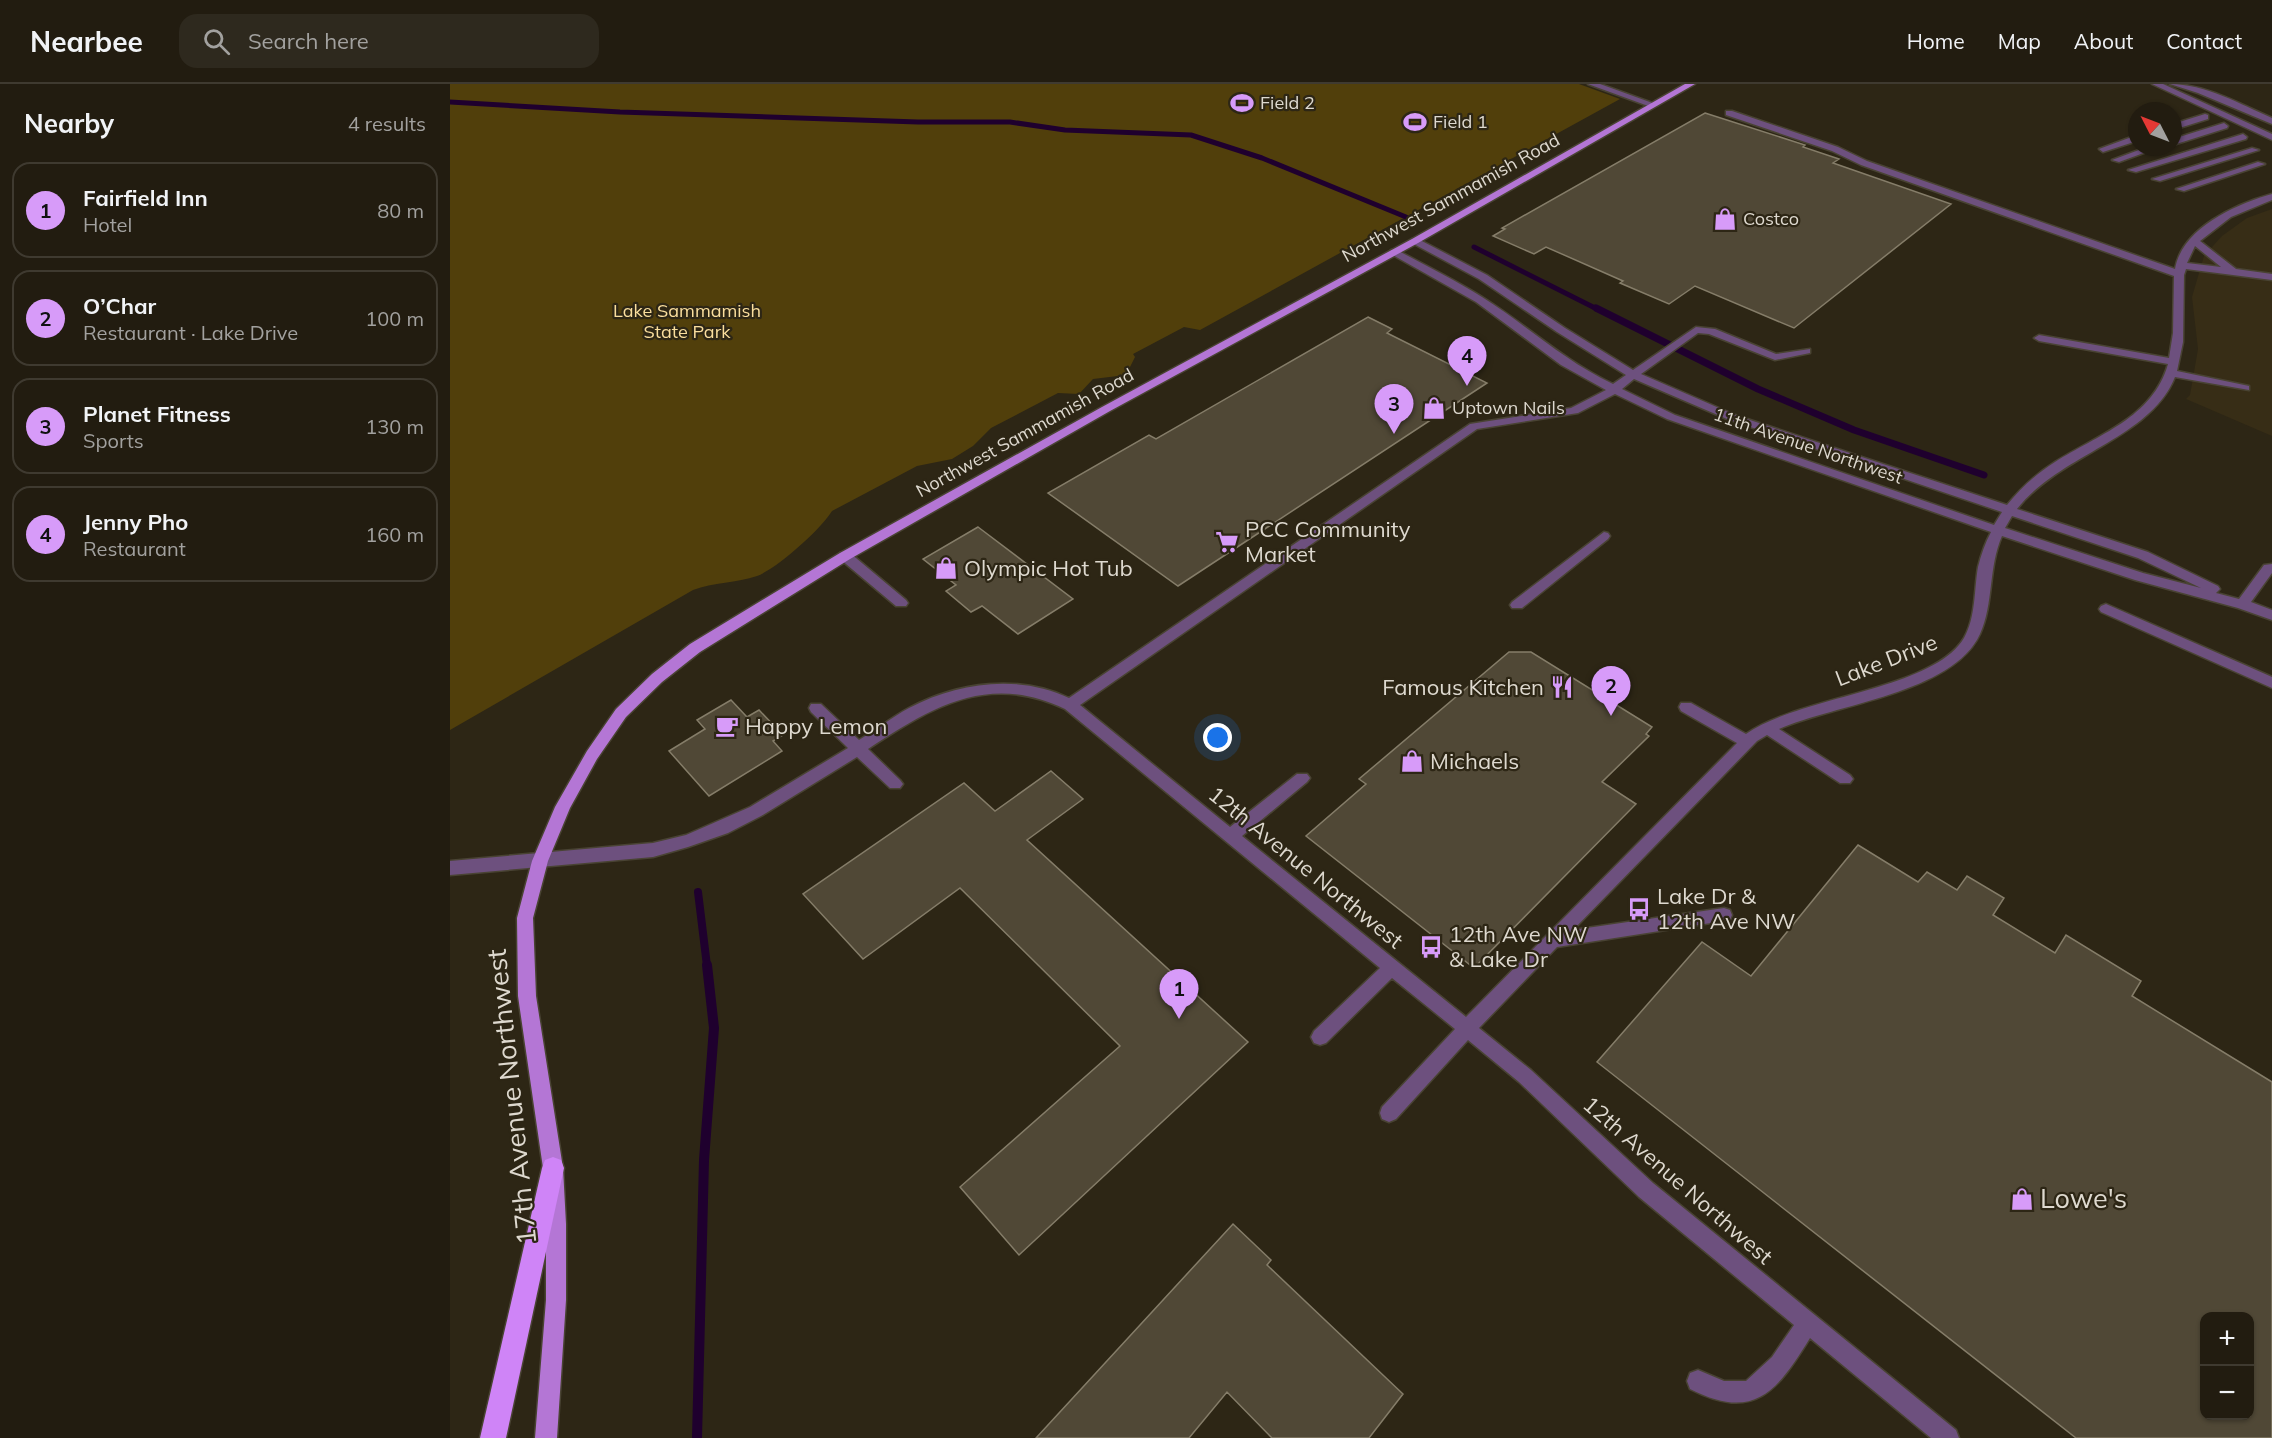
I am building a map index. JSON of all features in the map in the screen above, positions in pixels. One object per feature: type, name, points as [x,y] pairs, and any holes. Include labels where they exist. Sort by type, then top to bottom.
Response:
[{"type":"highway","points":[[493,1438],[553,1168]]},
{"type":"main road","name":"Northwest Sammamish Road","points":[[540,861],[563,807],[592,755],[621,713],[657,678],[695,648],[844,556],[1106,409],[1415,241],[1691,84]]},
{"type":"main road","name":"17th Avenue Northwest","points":[[540,861],[525,918],[525,951],[527,996],[553,1168],[556,1224],[556,1300],[546,1438]]},
{"type":"street","points":[[1592,84],[1654,105]]},
{"type":"street","points":[[2156,84],[2272,137]]},
{"type":"street","points":[[2174,84],[2201,92],[2272,121]]},
{"type":"street","points":[[1730,113],[1835,149],[1864,163],[2180,270],[2272,277]]},
{"type":"street","points":[[2182,125],[2210,119],[2182,130]]},
{"type":"street","points":[[2182,140],[2228,128],[2182,142]]},
{"type":"street","points":[[2133,170],[2245,140],[2144,174]]},
{"type":"street","points":[[2128,142],[2105,152],[2128,147]]},
{"type":"street","points":[[2134,156],[2119,162],[2138,156]]},
{"type":"street","points":[[2157,179],[2259,160]]},
{"type":"street","points":[[2168,184],[2259,160]]},
{"type":"street","points":[[2181,189],[2259,160]]},
{"type":"street","points":[[2192,193],[2259,160]]},
{"type":"street","points":[[2180,270],[2196,242],[2209,228],[2228,215],[2272,197]]},
{"type":"street","name":"11th Avenue Northwest","points":[[1415,241],[1483,277],[1561,330],[1634,375],[1671,393],[1723,414],[2143,555],[2242,604]]},
{"type":"street","points":[[2196,242],[2234,273]]},
{"type":"street","name":"11th Avenue Northwest","points":[[1394,252],[1465,291],[1565,363],[1613,390],[1692,425],[2140,577],[2242,604],[2272,615]]},
{"type":"street","name":"Lake Drive","points":[[1389,1113],[1467,1029],[1747,742],[1783,720],[1906,682],[1947,663],[1963,650],[1972,638],[1978,621],[1986,565],[1998,530],[2010,510],[2023,494],[2057,464],[2124,428],[2158,397],[2173,367],[2178,341],[2180,270]]},
{"type":"street","points":[[1070,705],[1474,426],[1583,409],[1613,390],[1693,331],[1711,331],[1775,357],[1806,351]]},
{"type":"street","points":[[2039,338],[2173,367],[2245,388]]},
{"type":"street","points":[[1517,605],[1604,536]]},
{"type":"street","points":[[844,556],[900,603]]},
{"type":"street","points":[[2242,604],[2269,568]]},
{"type":"street","points":[[2106,609],[2272,682]]},
{"type":"street","name":"12th Avenue Northwest","points":[[540,861],[653,850],[683,844],[744,818],[914,712],[941,699],[963,693],[1000,689],[1053,696],[1070,705],[1525,1076],[1646,1190],[1948,1438]]},
{"type":"street","points":[[1686,707],[1747,742]]},
{"type":"street","points":[[816,708],[895,784]]},
{"type":"street","points":[[1767,728],[1845,780]]},
{"type":"street","points":[[1230,836],[1302,778]]},
{"type":"street","points":[[450,868],[540,861]]},
{"type":"street","points":[[1553,940],[1724,915]]},
{"type":"street","points":[[1320,1037],[1392,968]]},
{"type":"street","points":[[1698,1382],[1720,1392],[1743,1393],[1763,1383],[1808,1323]]},
{"type":"shaded area","points":[[2272,209],[2272,436],[2186,399],[2190,395],[2198,349],[2192,297],[2204,256],[2222,236],[2247,218]]},
{"type":"green space","name":"Lake Sammamish State Park","points":[[450,84],[1579,84],[1620,99],[1200,330],[1184,327],[1133,354],[1135,357],[1126,375],[1093,379],[1079,394],[1058,393],[991,428],[973,446],[952,459],[917,466],[832,511],[819,528],[766,572],[693,590],[450,730]]},
{"type":"building","name":"Costco","points":[[1705,113],[1805,145],[1803,147],[1839,159],[1833,163],[1951,204],[1794,328],[1695,286],[1669,304],[1546,247],[1534,254],[1493,236],[1505,229],[1502,228]]},
{"type":"building","points":[[1368,317],[1392,329],[1387,333],[1487,383],[1178,586],[1048,493],[1149,435],[1156,439]]},
{"type":"building","points":[[978,527],[1073,599],[1018,634],[982,606],[971,612],[946,591],[956,585],[923,559]]},
{"type":"building","points":[[1509,652],[1531,652],[1652,727],[1646,734],[1649,736],[1602,782],[1636,804],[1474,968],[1306,836],[1366,784],[1359,779]]},
{"type":"building","points":[[731,700],[747,717],[759,710],[783,735],[773,741],[782,751],[709,796],[669,751],[705,729],[697,720]]},
{"type":"building","points":[[1051,771],[1083,799],[1027,840],[1248,1042],[1019,1255],[960,1187],[1120,1046],[960,888],[863,959],[803,894],[964,783],[995,811]]},
{"type":"building","name":"Lowe's","points":[[1858,845],[1918,882],[1927,872],[1957,890],[1967,876],[2004,898],[1993,915],[2055,953],[2066,935],[2141,981],[2132,996],[2272,1082],[2272,1438],[2076,1438],[1597,1062],[1702,942],[1751,976]]},
{"type":"building","points":[[1233,1224],[1271,1260],[1267,1265],[1403,1394],[1369,1438],[1272,1438],[1227,1392],[1189,1438],[1036,1438]]},
{"type":"waterway","points":[[450,102],[620,112],[918,122],[1010,122],[1065,130],[1191,135],[1262,158],[1406,217]]},
{"type":"waterway","points":[[1474,247],[1599,310]]},
{"type":"waterway","points":[[1596,308],[1758,389],[1854,430],[1984,475]]},
{"type":"waterway","points":[[698,892],[707,966]]},
{"type":"waterway","points":[[697,1438],[704,1160],[714,1028],[707,965]]},
{"type":"place","name":"Field 2","points":[[1242,103]]},
{"type":"place","name":"Field 1","points":[[1415,122]]},
{"type":"place","name":"Costco","points":[[1725,219]]},
{"type":"place","name":"Jenny Pho","points":[[1467,386]]},
{"type":"place","name":"Uptown Nails","points":[[1434,408]]},
{"type":"place","name":"Planet Fitness","points":[[1394,434]]},
{"type":"place","name":"PCC Community Market","points":[[1227,542]]},
{"type":"place","name":"Olympic Hot Tub","points":[[946,568]]},
{"type":"place","name":"Famous Kitchen","points":[[1562,687]]},
{"type":"place","name":"O’Char","points":[[1611,716]]},
{"type":"place","name":"Happy Lemon","points":[[727,726]]},
{"type":"place","name":"Michaels","points":[[1412,761]]},
{"type":"place","name":"Lake Dr & 12th Ave NW","points":[[1639,909]]},
{"type":"place","name":"12th Ave NW & Lake Dr","points":[[1431,947]]},
{"type":"place","name":"Fairfield Inn","points":[[1179,1019]]},
{"type":"place","name":"Lowe's","points":[[2022,1199]]}]
